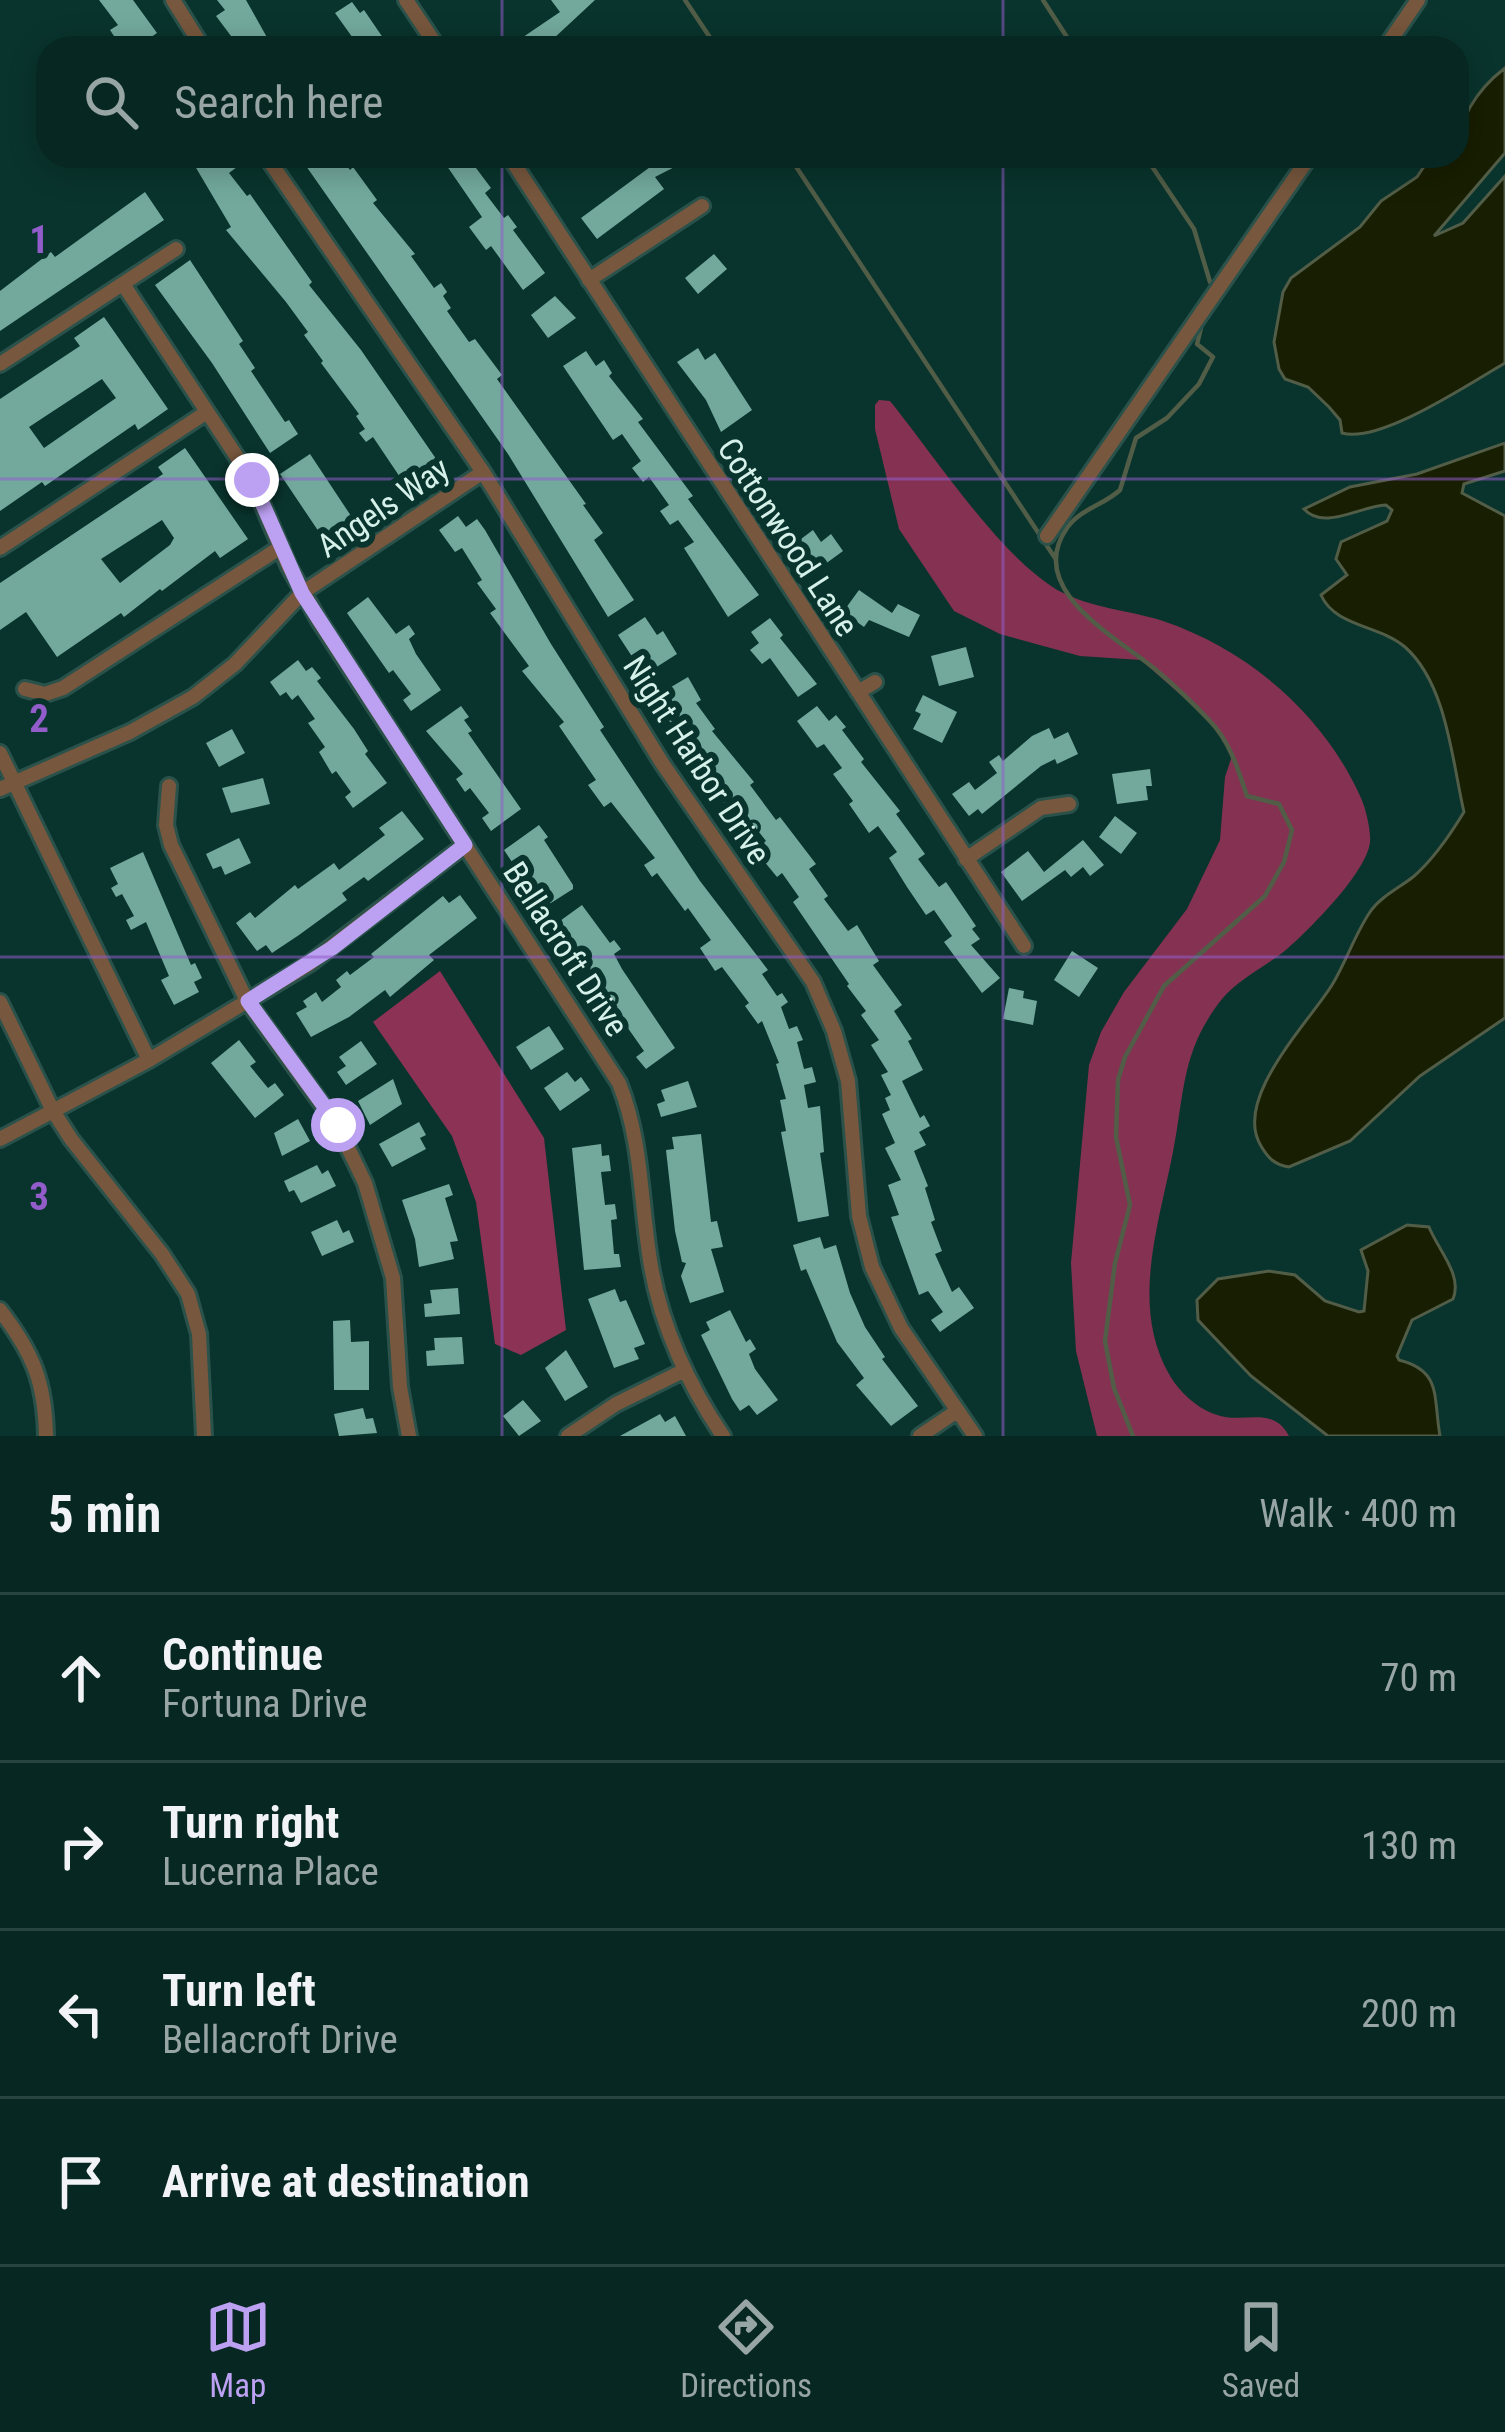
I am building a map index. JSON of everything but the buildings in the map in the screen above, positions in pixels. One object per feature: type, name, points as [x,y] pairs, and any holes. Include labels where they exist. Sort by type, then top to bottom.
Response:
[{"type":"street","points":[[173,0],[196,36]]},
{"type":"street","points":[[406,0],[430,36]]},
{"type":"street","points":[[1393,36],[1418,0]]},
{"type":"street","name":"Night Harbor Drive","points":[[274,168],[483,472],[662,763],[825,1006],[848,1082],[860,1216],[872,1267],[901,1328],[975,1436]]},
{"type":"street","name":"Cottonwood Lane","points":[[516,168],[1024,946]]},
{"type":"street","points":[[1047,536],[1302,168]]},
{"type":"street","points":[[589,280],[702,206]]},
{"type":"street","points":[[0,364],[176,249]]},
{"type":"street","name":"Bellacroft Drive","points":[[123,284],[252,480],[302,593],[620,1083],[636,1138],[651,1269],[685,1370],[723,1436]]},
{"type":"street","points":[[0,548],[207,412]]},
{"type":"street","name":"Angels Way","points":[[0,789],[130,732],[194,697],[235,664],[302,593],[483,472]]},
{"type":"street","points":[[25,689],[45,694],[63,688],[281,547]]},
{"type":"street","points":[[858,692],[875,682]]},
{"type":"street","points":[[0,753],[149,1060]]},
{"type":"street","points":[[169,786],[166,824],[171,844],[248,1001],[322,1100],[365,1183],[393,1278],[400,1387],[409,1436]]},
{"type":"street","points":[[966,859],[1041,808],[1069,804]]},
{"type":"street","points":[[0,1139],[149,1060],[332,948],[465,845]]},
{"type":"street","points":[[0,1001],[53,1111],[188,1294],[199,1334],[204,1436]]},
{"type":"street","points":[[0,1310],[35,1361],[46,1402],[46,1436]]},
{"type":"street","points":[[568,1436],[616,1404],[685,1370]]},
{"type":"street","points":[[920,1436],[957,1411]]},
{"type":"shaded area","points":[[1505,68],[1505,153],[1434,236],[1463,223],[1505,176],[1505,363],[1401,421],[1379,430],[1342,433],[1340,420],[1329,407],[1308,387],[1285,379],[1279,369],[1274,342],[1283,292],[1291,278],[1360,227],[1381,201],[1423,168],[1469,168],[1469,109]]},
{"type":"shaded area","points":[[879,400],[890,401],[987,525],[1051,586],[1077,599],[1195,634],[1225,649],[1280,689],[1327,739],[1363,803],[1370,842],[1359,869],[1287,949],[1229,992],[1199,1036],[1187,1072],[1151,1264],[1151,1320],[1157,1348],[1179,1389],[1208,1411],[1225,1417],[1269,1419],[1289,1436],[1097,1436],[1076,1351],[1071,1263],[1089,1065],[1124,992],[1187,909],[1220,840],[1225,777],[1233,753],[1213,723],[1141,660],[1080,656],[1000,634],[954,611],[899,529],[875,429]]},
{"type":"shaded area","points":[[1505,443],[1505,471],[1464,484],[1462,493],[1505,516],[1505,1018],[1420,1076],[1350,1141],[1284,1166],[1266,1154],[1255,1127],[1265,1084],[1332,985],[1370,912],[1427,863],[1464,812],[1446,724],[1419,663],[1395,640],[1337,614],[1321,595],[1347,575],[1336,559],[1341,542],[1387,521],[1392,510],[1376,506],[1322,518],[1304,509],[1350,487],[1417,474]]},
{"type":"shaded area","points":[[440,971],[544,1138],[566,1330],[521,1355],[495,1344],[476,1202],[452,1136],[373,1022]]},
{"type":"shaded area","points":[[1407,1225],[1429,1227],[1455,1281],[1453,1299],[1412,1320],[1397,1356],[1429,1378],[1440,1436],[1328,1436],[1251,1376],[1198,1320],[1197,1300],[1218,1279],[1269,1271],[1295,1275],[1325,1301],[1364,1311],[1368,1271],[1361,1250]]},
{"type":"waterway","points":[[685,0],[709,36]]},
{"type":"waterway","points":[[1043,0],[1066,36]]},
{"type":"waterway","points":[[797,168],[1055,558]]},
{"type":"waterway","points":[[1153,168],[1194,229],[1210,282]]},
{"type":"waterway","points":[[1133,1436],[1114,1388],[1105,1341],[1115,1263],[1130,1205],[1116,1137],[1118,1080],[1125,1057],[1164,986],[1265,896],[1284,862],[1292,830],[1279,804],[1247,796],[1228,747],[1204,714],[1080,609],[1057,571],[1057,550],[1072,522],[1120,490],[1136,438],[1167,418],[1199,384],[1213,357],[1197,344],[1201,328]]},
{"type":"route","points":[[252,480],[302,593],[465,845],[332,948],[248,1001],[338,1125]]}]
